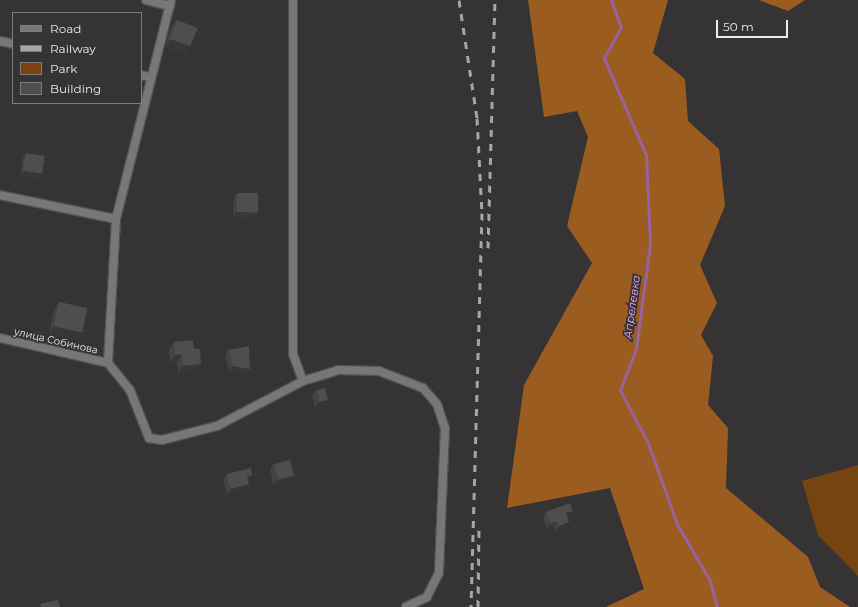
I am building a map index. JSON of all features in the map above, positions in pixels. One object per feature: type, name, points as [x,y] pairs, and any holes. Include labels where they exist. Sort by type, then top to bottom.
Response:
[{"type":"street","points":[[146,0],[170,3],[150,77],[116,219],[108,363],[130,390],[149,438],[162,440],[217,426],[302,381],[338,370],[379,371],[423,388],[437,404],[445,428],[439,573],[427,597],[406,607]]},
{"type":"street","points":[[293,0],[293,354],[302,381]]},
{"type":"street","points":[[0,41],[12,44]]},
{"type":"street","points":[[142,75],[150,77]]},
{"type":"street","points":[[0,195],[116,219]]},
{"type":"street","name":"улица Собинова","points":[[0,338],[108,363]]},
{"type":"green space","points":[[858,465],[858,576],[818,535],[802,481]]},
{"type":"shaded area","points":[[528,0],[668,0],[653,53],[685,79],[688,121],[719,149],[725,206],[700,265],[717,303],[701,335],[713,356],[708,405],[728,428],[726,488],[808,557],[820,587],[850,607],[606,607],[644,589],[610,488],[507,508],[524,385],[592,263],[567,226],[588,137],[577,111],[544,117]]},
{"type":"shaded area","points":[[759,0],[805,0],[788,11]]},
{"type":"building","points":[[177,20],[198,28],[190,47],[170,39]]},
{"type":"building","points":[[26,153],[45,156],[42,174],[23,171]]},
{"type":"building","points":[[237,193],[258,193],[258,212],[237,212]]},
{"type":"building","points":[[59,302],[87,308],[82,332],[54,326]]},
{"type":"building","points":[[193,340],[194,349],[200,349],[201,364],[183,366],[182,354],[175,355],[174,342]]},
{"type":"building","points":[[249,346],[250,369],[233,366],[228,350]]},
{"type":"building","points":[[325,388],[328,400],[319,402],[316,390]]},
{"type":"building","points":[[290,460],[294,475],[278,480],[274,464]]},
{"type":"building","points":[[251,468],[252,475],[247,476],[249,484],[230,489],[227,474]]},
{"type":"building","points":[[570,503],[573,511],[566,513],[569,522],[559,526],[557,521],[551,524],[546,512]]},
{"type":"building","points":[[58,600],[60,607],[41,607],[40,604]]},
{"type":"waterway","name":"Апрелевка","points":[[611,0],[621,27],[604,58],[646,155],[650,244],[636,349],[620,390],[648,443],[677,524],[710,581],[717,607]]},
{"type":"railway","points":[[459,0],[477,118],[482,213],[471,607]]},
{"type":"railway","points":[[488,248],[495,0]]},
{"type":"railway","points":[[478,607],[479,526]]}]
